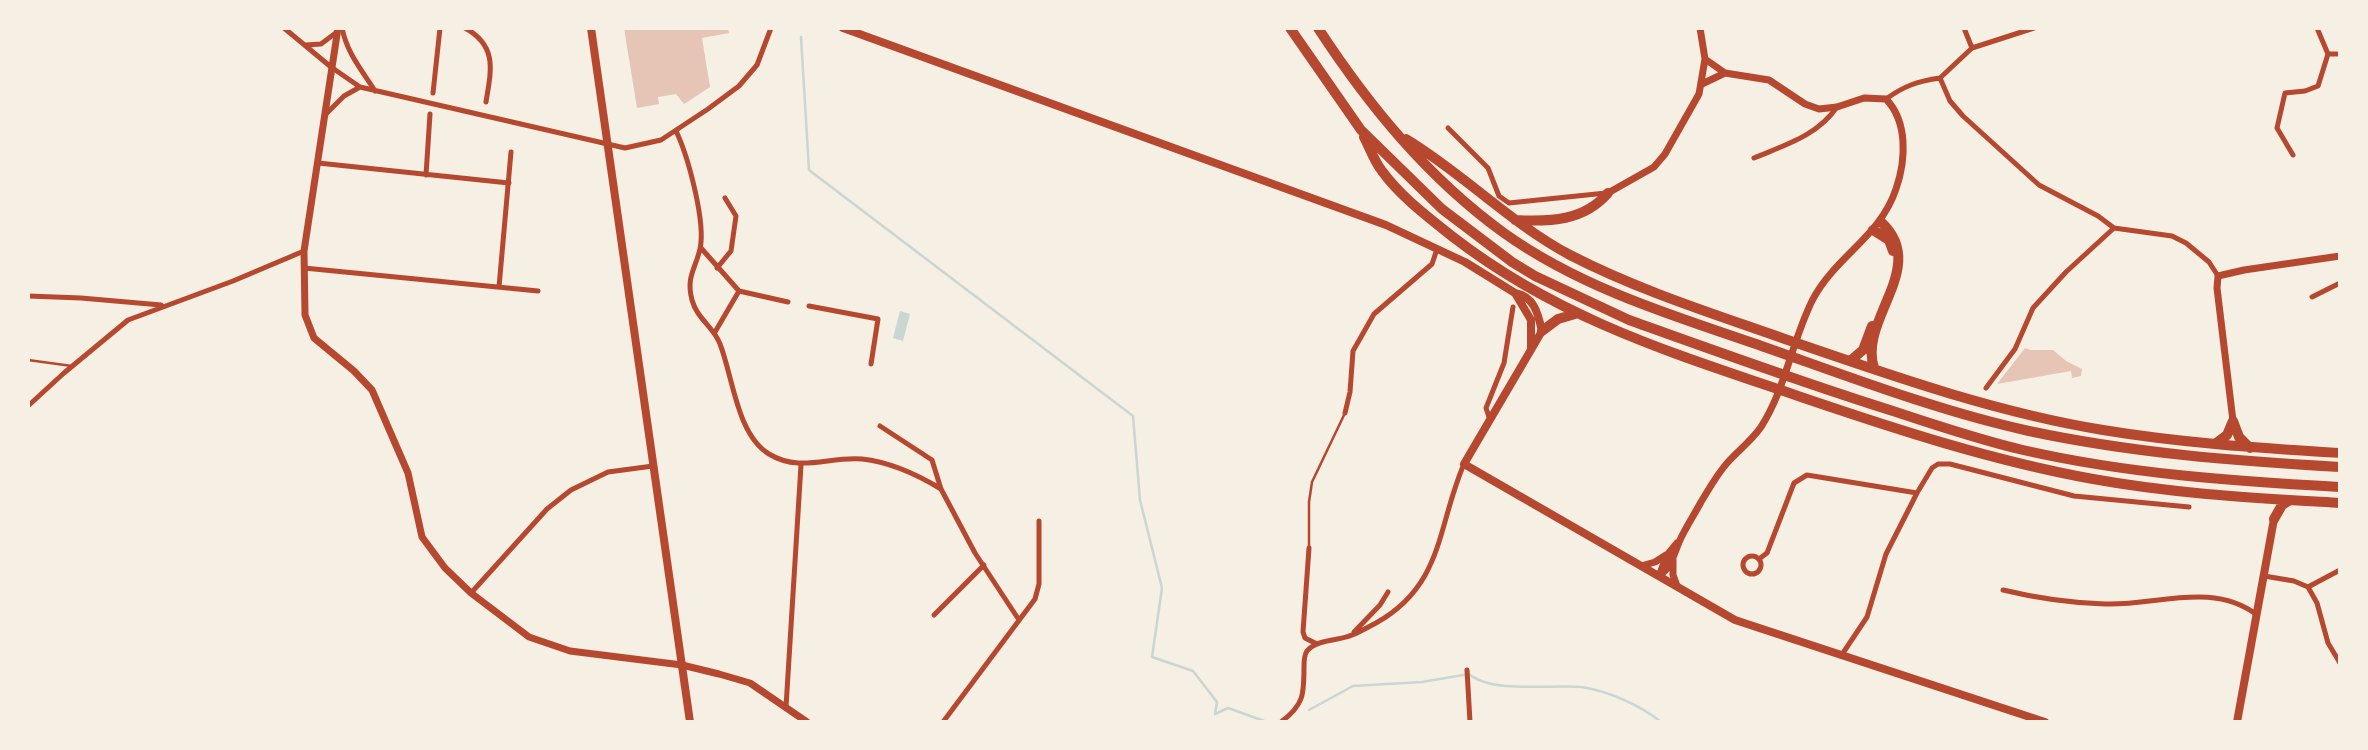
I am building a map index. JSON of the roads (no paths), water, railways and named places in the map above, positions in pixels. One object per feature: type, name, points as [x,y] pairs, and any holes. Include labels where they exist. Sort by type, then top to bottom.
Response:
[{"type":"highway","points":[[1290,28],[1361,130],[1381,170],[1425,215],[1482,260],[1575,314],[1732,374],[1964,450],[2093,479],[2165,490],[2261,500],[2340,503]]},
{"type":"highway","points":[[1318,28],[1354,82],[1430,172],[1503,232],[1533,252],[1635,302],[1840,373],[1974,416],[2028,430],[2098,444],[2217,460],[2340,467]]},
{"type":"highway","points":[[1361,130],[1441,209],[1524,269],[1629,320],[1830,391],[1966,435],[2024,450],[2148,473],[2215,480],[2340,487]]},
{"type":"highway","points":[[1397,134],[1436,157],[1513,219],[1564,251],[1610,274],[1846,360],[1980,402],[2101,430],[2250,448],[2340,453]]},
{"type":"highway","points":[[1513,219],[1541,221],[1570,217],[1591,209],[1608,193]]},
{"type":"highway","points":[[1874,368],[1871,349],[1899,260],[1894,236],[1881,222]]},
{"type":"highway","points":[[1846,360],[1863,350],[1894,260],[1889,240],[1873,230]]},
{"type":"highway","points":[[1542,331],[1558,319],[1575,314]]},
{"type":"highway","points":[[2214,444],[2227,435],[2233,421]]},
{"type":"highway","points":[[2233,421],[2239,437],[2250,448]]},
{"type":"highway","points":[[2261,500],[2274,519],[2282,505],[2290,500]]},
{"type":"main road","points":[[591,28],[690,722]]},
{"type":"main road","points":[[843,28],[1386,225],[1465,262],[1515,293],[1524,295],[1531,300],[1542,331],[1538,342],[1531,349],[1464,464],[1735,620],[2045,722]]},
{"type":"main road","points":[[1515,293],[1531,320],[1531,349]]},
{"type":"main road","points":[[2237,722],[2274,519]]},
{"type":"street","points":[[284,28],[360,87],[625,148],[653,143],[676,131],[747,78],[757,65],[771,28]]},
{"type":"street","points":[[432,93],[440,28]]},
{"type":"street","points":[[465,28],[482,41],[490,57],[491,70],[486,102]]},
{"type":"street","points":[[1448,128],[1488,168],[1499,196],[1509,203],[1608,193],[1654,167],[1679,129],[1702,84],[1705,59],[1700,28]]},
{"type":"street","points":[[1964,28],[1972,48]]},
{"type":"street","points":[[1705,59],[1725,73],[1769,80],[1805,104],[1819,109],[1837,107],[1864,98],[1886,99],[1902,87],[1918,81],[1940,78],[1972,48],[2034,28]]},
{"type":"street","points":[[2293,155],[2277,128],[2285,93],[2305,92],[2318,86],[2328,54],[2317,28]]},
{"type":"street","points":[[304,45],[321,44],[339,29]]},
{"type":"street","points":[[339,29],[331,66],[304,251],[305,314],[314,338],[354,371],[372,390],[408,473],[422,537],[445,568],[471,593],[528,637],[570,651],[681,665],[750,683],[807,722]]},
{"type":"street","points":[[339,29],[352,59],[374,91]]},
{"type":"street","points":[[2328,54],[2340,54]]},
{"type":"street","points":[[1702,84],[1725,73]]},
{"type":"street","points":[[1940,78],[1950,101],[2022,170],[2054,194],[2098,216],[2114,228],[2172,236],[2186,243],[2208,262],[2218,276],[2217,288],[2233,421]]},
{"type":"street","points":[[324,116],[344,96],[360,87]]},
{"type":"street","points":[[1659,576],[1666,571],[1670,557],[1707,492],[1726,465],[1759,429],[1772,406],[1805,315],[1824,281],[1881,222],[1896,190],[1904,160],[1896,109],[1886,99]]},
{"type":"street","points":[[1754,158],[1815,132],[1837,107]]},
{"type":"street","points":[[426,175],[430,114]]},
{"type":"street","points":[[676,131],[690,163],[698,211],[701,248],[689,277],[692,302],[700,318],[715,332],[721,345],[742,417],[753,438],[766,453],[782,460],[801,465],[859,458],[882,462],[941,489]]},
{"type":"street","points":[[499,287],[511,152]]},
{"type":"street","points":[[318,163],[509,183]]},
{"type":"street","points":[[717,268],[731,251],[736,216],[725,198]]},
{"type":"street","points":[[1986,388],[2015,349],[2033,308],[2066,272],[2114,228]]},
{"type":"street","points":[[701,248],[738,291],[788,302]]},
{"type":"street","points":[[1345,413],[1350,392],[1353,351],[1368,323],[1395,294],[1432,264],[1437,249]]},
{"type":"street","points":[[28,406],[128,320],[304,251]]},
{"type":"street","points":[[2218,276],[2340,256]]},
{"type":"street","points":[[304,268],[538,291]]},
{"type":"street","points":[[2312,297],[2340,283]]},
{"type":"street","points":[[715,332],[738,291]]},
{"type":"street","points":[[28,296],[163,306]]},
{"type":"street","points":[[809,306],[877,319],[871,364]]},
{"type":"street","points":[[1490,420],[1486,408],[1504,363],[1513,307]]},
{"type":"street","points":[[880,426],[932,460],[941,489],[975,553],[1019,620]]},
{"type":"street","points":[[1841,657],[1867,617],[1886,554],[1916,493],[1932,468],[1943,463],[2074,496],[2189,507]]},
{"type":"street","points":[[1281,722],[1297,708],[1304,694],[1304,660],[1307,652],[1317,644],[1350,636],[1379,621],[1405,601],[1426,576],[1444,534],[1456,482],[1464,464]]},
{"type":"street","points":[[786,707],[801,465]]},
{"type":"street","points":[[471,593],[547,509],[570,489],[608,472],[653,466]]},
{"type":"street","points":[[1759,559],[1767,553],[1794,483],[1801,477],[1808,475],[1916,493]]},
{"type":"street","points":[[943,722],[1035,599],[1039,584],[1039,521]]},
{"type":"street","points":[[1309,548],[1303,632],[1306,638],[1317,644]]},
{"type":"street","points":[[1642,566],[1670,557]]},
{"type":"street","points":[[1670,557],[1677,586]]},
{"type":"street","points":[[934,615],[984,565]]},
{"type":"street","points":[[2308,587],[2340,569]]},
{"type":"street","points":[[2264,576],[2294,581],[2308,587],[2317,603],[2328,643],[2340,663]]},
{"type":"street","points":[[2003,590],[2032,597],[2105,604],[2215,596],[2246,606],[2257,615]]},
{"type":"street","points":[[1350,636],[1380,605],[1388,592]]},
{"type":"street","points":[[1467,674],[1470,722]]},
{"type":"lane","points":[[28,360],[72,366]]},
{"type":"lane","points":[[1309,548],[1312,482],[1345,413]]},
{"type":"waterway","points":[[801,37],[809,170],[1133,416],[1140,500],[1162,588],[1152,657],[1193,671],[1217,702],[1215,714],[1228,708],[1267,722]]},
{"type":"waterway","points":[[1309,710],[1353,686],[1422,682],[1469,674],[1479,680],[1507,686],[1569,686],[1592,689],[1634,705],[1661,722]]}]
